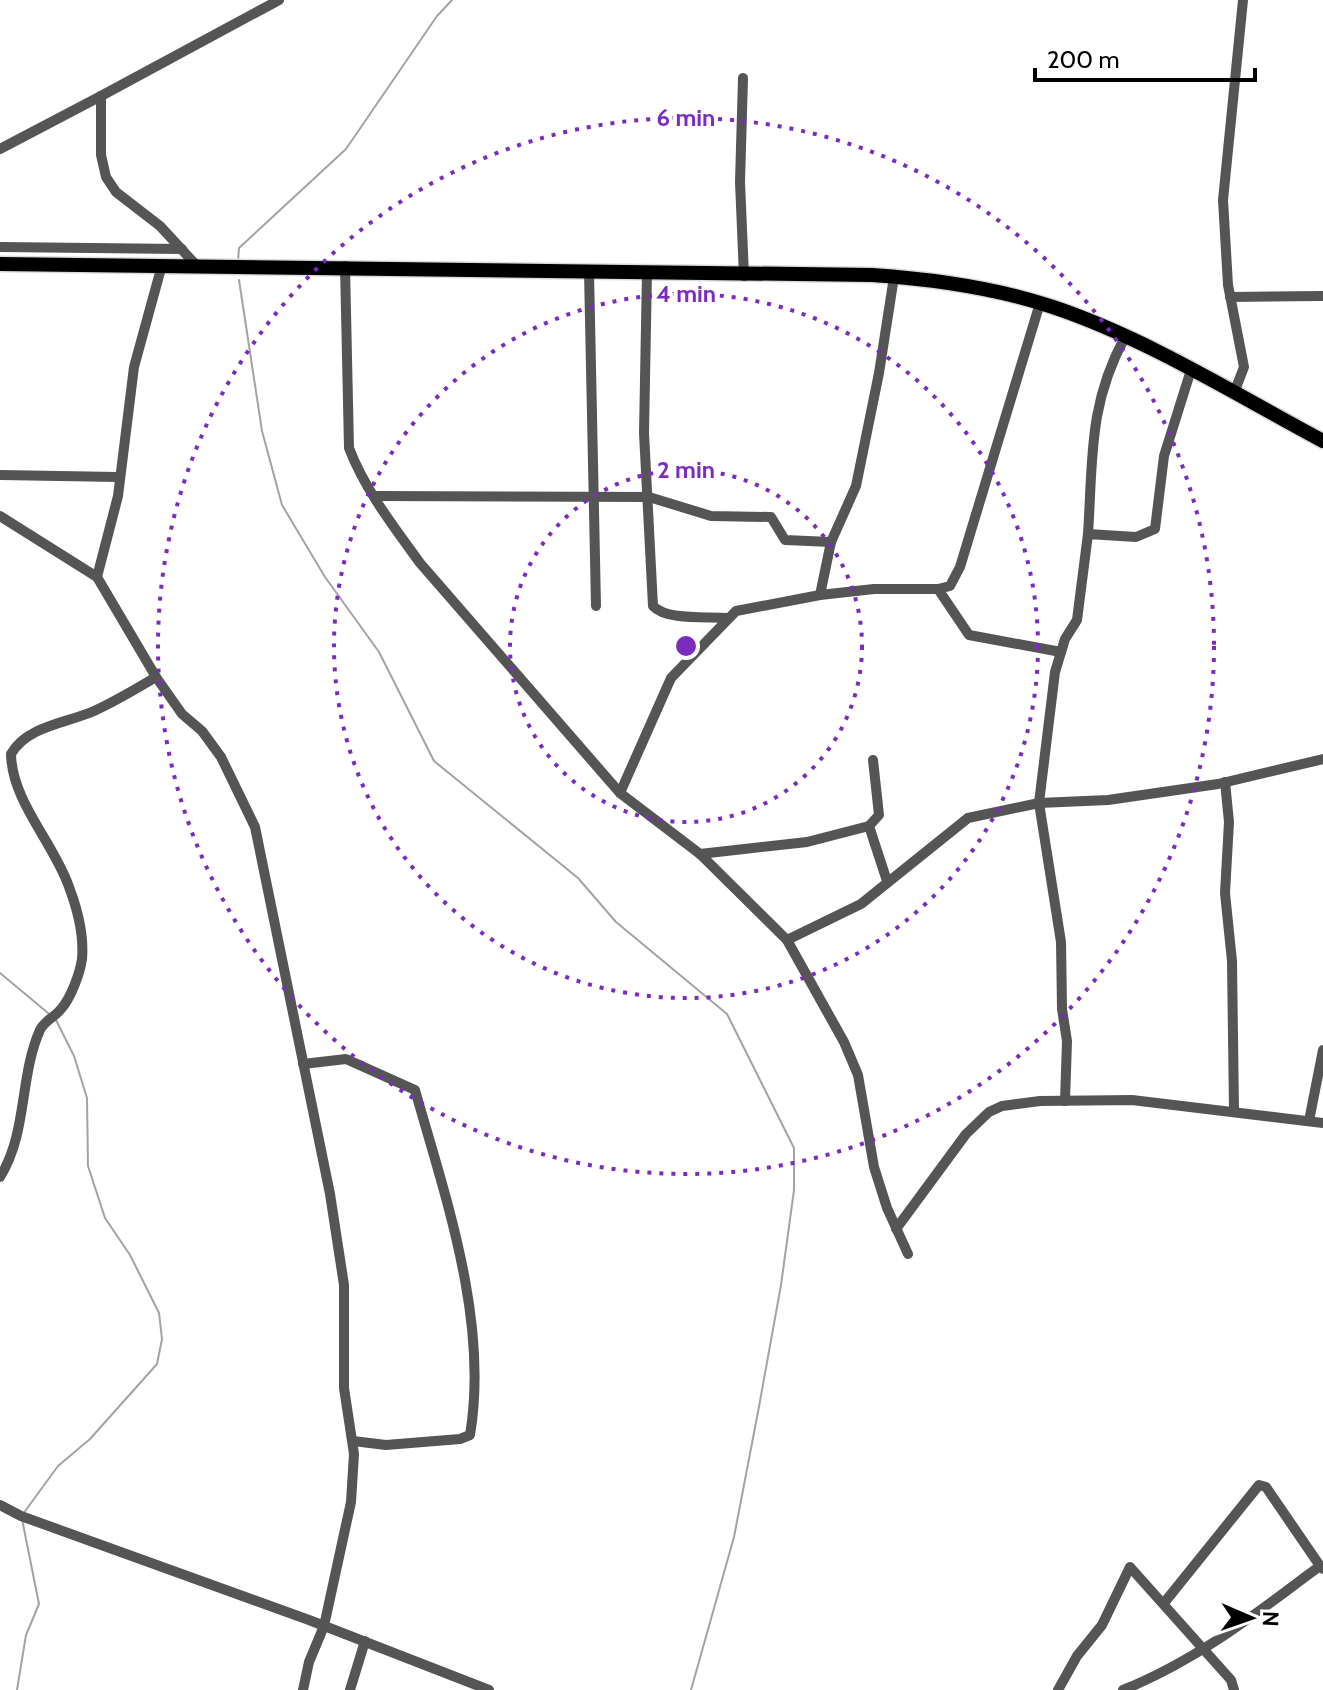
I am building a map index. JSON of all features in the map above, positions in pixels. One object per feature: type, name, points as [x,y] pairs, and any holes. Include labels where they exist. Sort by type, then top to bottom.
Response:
[{"type":"highway","points":[[0,264],[345,266],[894,277],[987,290],[1040,303],[1125,337],[1323,441]]},
{"type":"street","points":[[0,149],[279,0]]},
{"type":"street","points":[[1234,393],[1244,367],[1230,297],[1223,200],[1243,0]]},
{"type":"street","points":[[743,78],[740,182],[744,276]]},
{"type":"street","points":[[101,96],[101,155],[106,177],[116,192],[160,226],[197,266]]},
{"type":"street","points":[[0,247],[182,249]]},
{"type":"street","points":[[97,577],[118,496],[134,367],[162,265]]},
{"type":"street","points":[[345,266],[349,448],[374,496],[420,563],[620,793],[700,854],[787,940],[844,1042],[858,1075],[874,1167],[908,1254]]},
{"type":"street","points":[[589,272],[591,497],[596,606]]},
{"type":"street","points":[[647,272],[644,433],[653,606],[659,612],[674,615],[728,618]]},
{"type":"street","points":[[820,595],[831,542],[856,486],[879,373],[894,277]]},
{"type":"street","points":[[1230,297],[1323,296]]},
{"type":"street","points":[[620,793],[671,678],[728,618],[745,608],[820,595],[950,586],[960,567],[1040,303]]},
{"type":"street","points":[[1065,1101],[1067,1041],[1062,1009],[1061,942],[1039,803],[1050,709],[1061,652],[1077,620],[1088,534],[1096,407],[1107,370],[1125,337]]},
{"type":"street","points":[[1088,534],[1136,537],[1155,529],[1164,456],[1191,370]]},
{"type":"street","points":[[0,475],[118,477]]},
{"type":"street","points":[[374,496],[649,497],[711,516],[771,517],[785,540],[831,542]]},
{"type":"street","points":[[0,516],[97,577],[156,677],[182,714],[202,731],[221,757],[255,827],[344,1285],[344,1388],[353,1441],[351,1502],[324,1626],[309,1662],[303,1690]]},
{"type":"street","points":[[938,589],[969,635],[1061,652]]},
{"type":"street","points":[[0,1177],[9,1162],[24,1109],[32,1055],[41,1027],[61,1011],[68,998],[81,962],[82,948],[68,882],[17,782],[11,754],[17,744],[43,728],[91,712],[156,677]]},
{"type":"street","points":[[787,940],[861,904],[968,818],[1039,803],[1108,800],[1225,782],[1323,759]]},
{"type":"street","points":[[700,854],[807,842],[869,826],[879,815],[873,760]]},
{"type":"street","points":[[1225,782],[1229,822],[1225,893],[1232,961],[1234,1111]]},
{"type":"street","points":[[869,826],[887,881]]},
{"type":"street","points":[[1309,1121],[1323,1050]]},
{"type":"street","points":[[303,1064],[346,1059],[415,1090],[474,1321],[470,1435],[460,1439],[386,1445],[353,1441]]},
{"type":"street","points":[[896,1229],[966,1134],[989,1112],[1016,1103],[1132,1100],[1323,1123]]},
{"type":"street","points":[[1123,1690],[1163,1674],[1205,1649],[1322,1568],[1266,1487],[1259,1485],[1164,1603]]},
{"type":"street","points":[[0,1505],[21,1516],[365,1641],[489,1690]]},
{"type":"street","points":[[1058,1690],[1077,1656],[1102,1625],[1130,1567],[1205,1649],[1231,1680],[1234,1690]]},
{"type":"street","points":[[350,1690],[365,1641]]},
{"type":"waterway","points":[[238,261],[239,248],[346,149],[437,16],[452,0]]},
{"type":"waterway","points":[[239,280],[262,431],[282,505],[325,577],[379,652],[434,761],[578,878],[616,922],[727,1014],[794,1148],[794,1190],[758,1412],[734,1537],[691,1690]]},
{"type":"waterway","points":[[0,973],[48,1013]]},
{"type":"waterway","points":[[23,1514],[58,1466],[90,1439],[157,1364],[162,1339],[159,1313],[130,1255],[105,1218],[88,1166],[87,1098],[74,1056],[56,1020]]},
{"type":"waterway","points":[[17,1690],[26,1635],[39,1604],[22,1519]]}]
